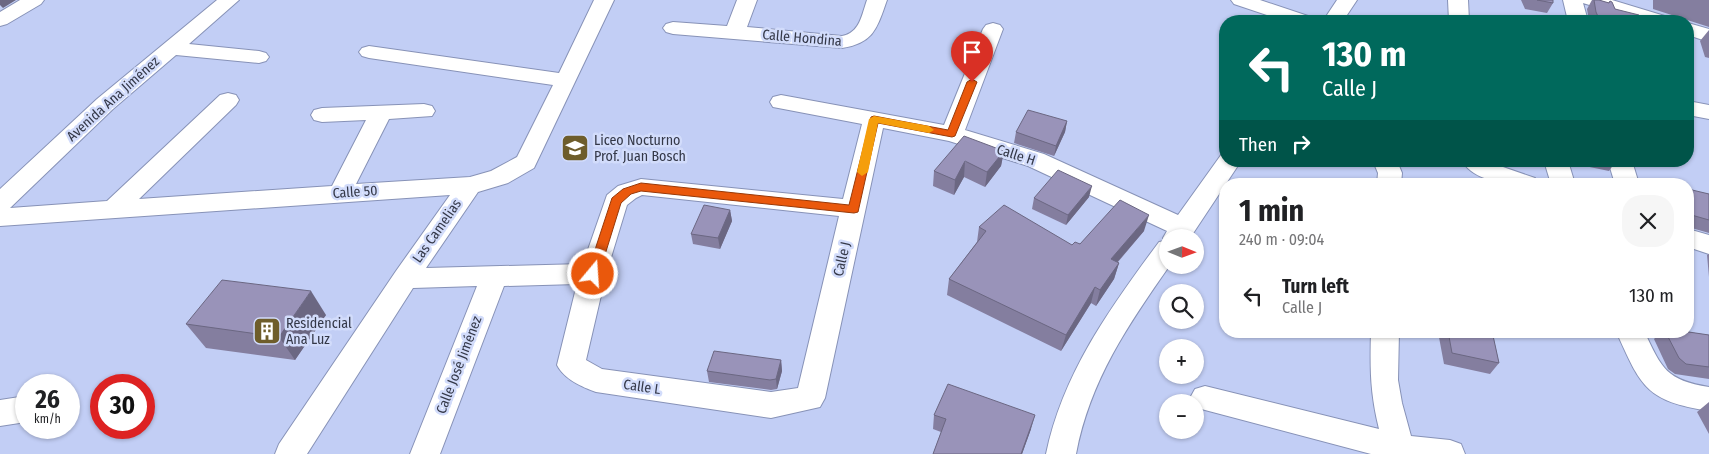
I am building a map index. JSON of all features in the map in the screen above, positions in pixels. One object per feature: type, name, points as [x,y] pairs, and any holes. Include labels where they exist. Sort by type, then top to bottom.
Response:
[{"type":"street","points":[[0,20],[34,0]]},
{"type":"street","name":"Avenida Ana Jiménez","points":[[0,203],[105,104],[229,0]]},
{"type":"street","name":"Calle 50","points":[[0,217],[470,185],[491,181],[506,175],[526,162],[604,0]]},
{"type":"street","points":[[735,32],[747,0]]},
{"type":"street","name":"Calle Hondina","points":[[673,28],[842,42],[855,41],[864,34],[877,0]]},
{"type":"street","points":[[1241,0],[1286,15]]},
{"type":"street","points":[[1338,15],[1347,0]]},
{"type":"street","points":[[1458,0],[1459,15]]},
{"type":"street","points":[[1573,0],[1577,15]]},
{"type":"street","points":[[1591,0],[1646,15]]},
{"type":"street","points":[[952,134],[993,29]]},
{"type":"street","points":[[1694,31],[1709,36]]},
{"type":"street","points":[[170,48],[260,57]]},
{"type":"street","points":[[369,52],[565,80]]},
{"type":"street","points":[[114,209],[228,100]]},
{"type":"street","name":"Calle H","points":[[781,102],[952,134],[1036,160],[1159,229]]},
{"type":"street","points":[[1694,109],[1709,112]]},
{"type":"street","points":[[322,116],[424,111]]},
{"type":"street","points":[[340,193],[381,113]]},
{"type":"street","name":"Calle J","points":[[810,398],[874,119]]},
{"type":"street","points":[[1181,229],[1225,167]]},
{"type":"street","points":[[1484,167],[1510,178]]},
{"type":"street","name":"Las Camelias","points":[[290,454],[405,278],[470,185]]},
{"type":"street","points":[[405,278],[593,274],[616,201],[627,192],[641,187],[854,209]]},
{"type":"street","points":[[1694,240],[1709,245]]},
{"type":"street","points":[[1061,454],[1071,410],[1093,362],[1115,323],[1159,261]]},
{"type":"street","name":"Calle L","points":[[593,274],[570,365],[596,380],[770,405],[810,398]]},
{"type":"street","name":"Calle José Jiménez","points":[[424,454],[494,276]]},
{"type":"street","points":[[1385,338],[1384,380],[1387,403],[1399,451]]},
{"type":"street","points":[[1634,338],[1654,379],[1674,393],[1709,399]]},
{"type":"street","points":[[1205,398],[1399,451],[1450,454]]},
{"type":"street","points":[[0,413],[15,410]]},
{"type":"building","points":[[1537,0],[1553,0],[1553,3]]},
{"type":"building","points":[[1594,0],[1599,0],[1609,3],[1610,1],[1615,9],[1639,15],[1597,15]]},
{"type":"building","points":[[1028,110],[1067,121],[1056,146],[1016,132]]},
{"type":"building","points":[[964,136],[1004,151],[987,172],[965,161],[955,180],[934,171]]},
{"type":"building","points":[[1058,170],[1092,186],[1068,215],[1034,198]]},
{"type":"building","points":[[1694,190],[1709,194],[1709,220],[1694,216]]},
{"type":"building","points":[[1120,200],[1149,215],[1111,259],[1119,263],[1100,290],[1095,287],[1066,335],[949,279],[986,231],[979,227],[1004,205],[1072,245],[1075,242],[1080,244]]},
{"type":"building","points":[[704,205],[730,210],[718,238],[691,234]]},
{"type":"building","points":[[222,280],[311,291],[279,337],[186,324]]},
{"type":"building","points":[[1694,333],[1709,335],[1709,367],[1686,364],[1679,358],[1669,338],[1694,338]]},
{"type":"building","points":[[1449,338],[1494,338],[1499,363],[1452,353]]},
{"type":"building","points":[[714,351],[781,360],[776,379],[770,380],[707,371]]},
{"type":"building","points":[[948,384],[1035,415],[1021,454],[933,454],[946,419],[934,415]]},
{"type":"slow traffic","points":[[862,172],[874,119],[929,130]]},
{"type":"place","name":"Liceo Nocturno Prof. Juan Bosch","points":[[575,148]]},
{"type":"place","name":"Residencial Ana Luz","points":[[267,331]]},
{"type":"route","points":[[593,274],[616,201],[627,192],[641,187],[854,209],[874,119],[952,134],[972,82]]}]
